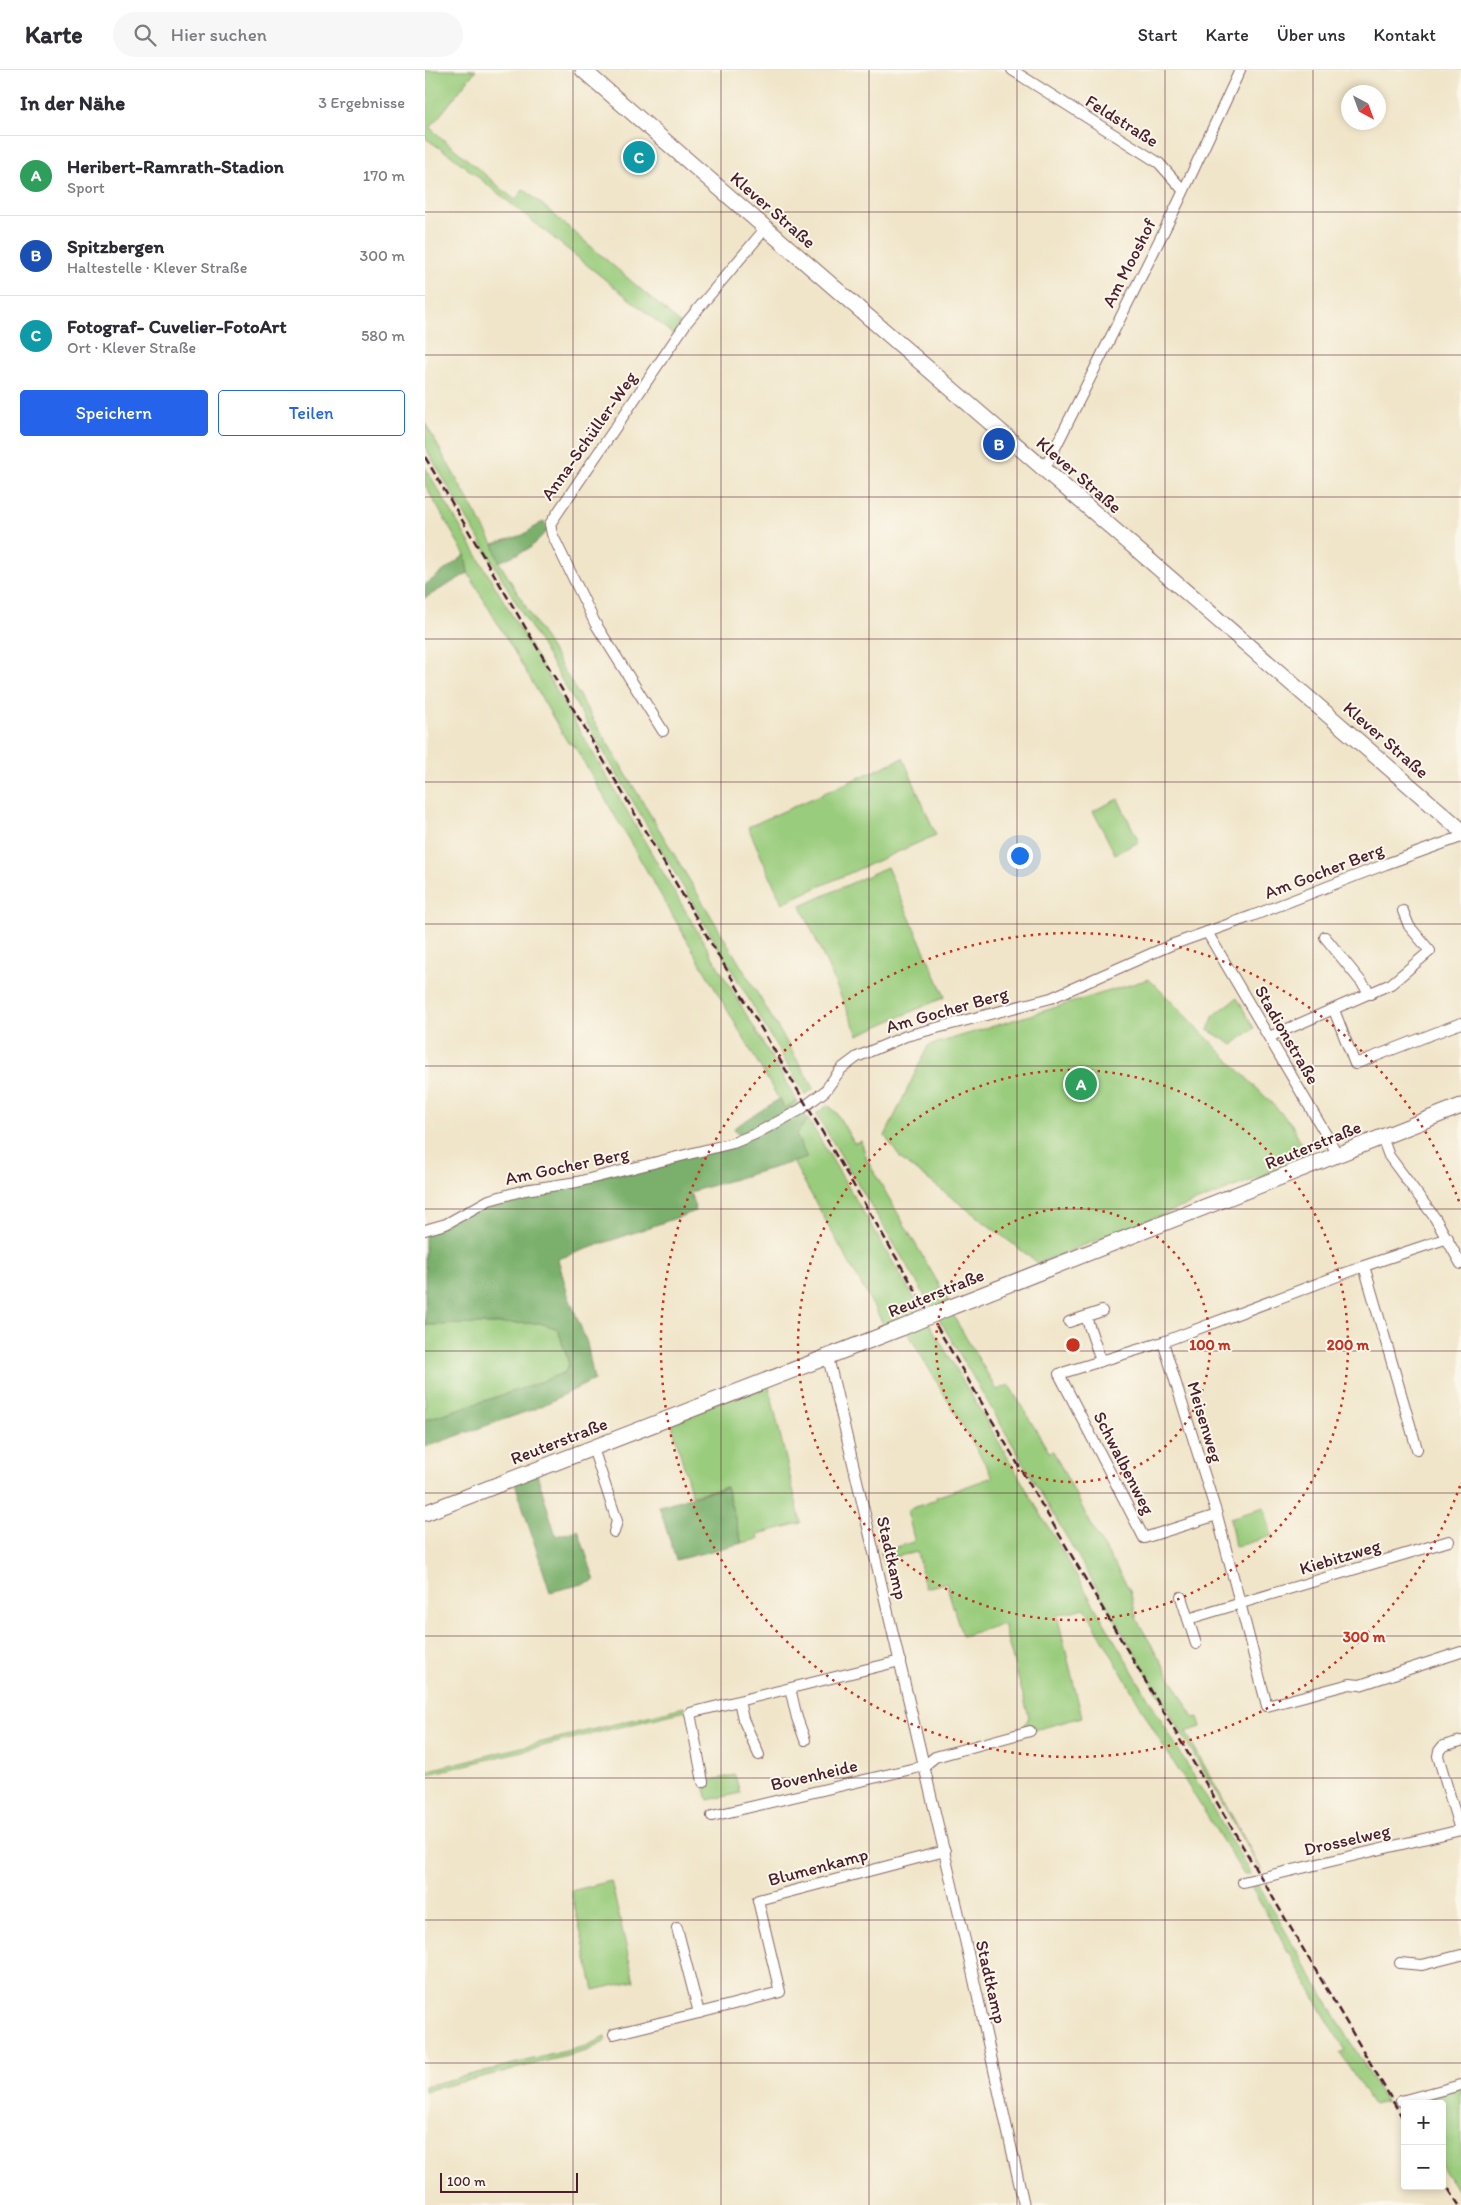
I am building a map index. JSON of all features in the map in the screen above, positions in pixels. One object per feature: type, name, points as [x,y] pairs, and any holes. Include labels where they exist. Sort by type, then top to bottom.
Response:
[{"type":"street","name":"Klever Straße","points":[[583,70],[1461,830]]},
{"type":"street","name":"Feldstraße","points":[[1012,70],[1159,163],[1183,190]]},
{"type":"street","name":"Am Mooshof","points":[[1044,470],[1183,190],[1240,70]]},
{"type":"street","name":"Anna-Schüller-Weg","points":[[663,731],[595,623],[552,534],[550,524],[687,322],[765,229]]},
{"type":"street","name":"Am Gocher Berg","points":[[425,1230],[446,1224],[489,1200],[525,1190],[577,1182],[733,1143],[755,1134],[800,1110],[825,1091],[841,1069],[857,1057],[906,1036],[1051,998],[1171,945],[1461,837]]},
{"type":"street","points":[[1269,1037],[1391,984],[1430,951],[1409,926],[1403,911]]},
{"type":"street","name":"Stadionstraße","points":[[1207,932],[1338,1155]]},
{"type":"street","points":[[1325,937],[1371,994]]},
{"type":"street","points":[[1334,1010],[1355,1064],[1461,1023]]},
{"type":"street","name":"Reuterstraße","points":[[425,1513],[828,1357],[1461,1106]]},
{"type":"street","points":[[1382,1137],[1389,1156],[1435,1218],[1461,1264]]},
{"type":"street","points":[[1163,1342],[1364,1266],[1448,1238]]},
{"type":"street","points":[[1364,1266],[1417,1449]]},
{"type":"street","points":[[1069,1322],[1103,1311]]},
{"type":"street","points":[[1087,1317],[1101,1361]]},
{"type":"street","name":"Schwalbenweg","points":[[1163,1342],[1059,1374],[1144,1538],[1217,1515]]},
{"type":"street","name":"Meisenweg","points":[[1163,1342],[1217,1515],[1242,1604],[1267,1706],[1350,1684],[1360,1685],[1461,1652]]},
{"type":"street","name":"Stadtkamp","points":[[828,1357],[945,1851],[1024,2205]]},
{"type":"street","points":[[593,1448],[617,1521],[614,1532]]},
{"type":"street","name":"Kiebitzweg","points":[[1242,1604],[1449,1542]]},
{"type":"street","points":[[1181,1596],[1196,1644]]},
{"type":"street","points":[[1189,1619],[1242,1604]]},
{"type":"street","points":[[703,1782],[690,1713],[900,1661]]},
{"type":"street","points":[[790,1688],[797,1718],[805,1740]]},
{"type":"street","points":[[739,1701],[743,1720],[759,1756]]},
{"type":"street","points":[[924,1766],[935,1757],[1029,1731]]},
{"type":"street","name":"Drosselweg","points":[[1243,1882],[1460,1830],[1438,1756],[1443,1746],[1461,1741]]},
{"type":"street","name":"Bovenheide","points":[[712,1816],[924,1766]]},
{"type":"street","name":"Blumenkamp","points":[[614,2034],[780,1992],[758,1900],[945,1851]]},
{"type":"street","points":[[677,1928],[699,2014]]},
{"type":"street","points":[[1400,1963],[1422,1966],[1461,1956]]},
{"type":"street","points":[[1405,2100],[1461,2085]]},
{"type":"green space","points":[[425,70],[476,70],[430,128],[515,200],[524,189],[680,323],[674,335],[453,157],[425,138]]},
{"type":"green space","points":[[425,423],[493,544],[499,562],[814,1088],[805,1095],[425,447]]},
{"type":"green space","points":[[425,467],[797,1101],[784,1108],[574,745],[568,743],[468,573],[465,555],[425,485]]},
{"type":"green space","points":[[544,521],[548,530],[530,548],[499,562],[493,544],[523,535]]},
{"type":"green space","points":[[465,555],[468,573],[425,598],[425,585]]},
{"type":"green space","points":[[903,758],[936,835],[782,903],[748,827]]},
{"type":"green space","points":[[1118,799],[1139,842],[1115,854],[1093,811]]},
{"type":"green space","points":[[887,867],[945,997],[858,1035],[801,906]]},
{"type":"green space","points":[[1149,979],[1291,1123],[1309,1158],[1038,1263],[901,1159],[885,1136],[928,1046]]},
{"type":"green space","points":[[1237,998],[1254,1028],[1233,1045],[1208,1030],[1214,1015]]},
{"type":"green space","points":[[779,1099],[784,1108],[797,1101],[800,1107],[740,1138],[734,1128]]},
{"type":"green space","points":[[828,1105],[836,1112],[854,1143],[861,1141],[867,1160],[949,1302],[933,1309],[816,1114]]},
{"type":"green space","points":[[802,1111],[808,1119],[796,1135],[807,1158],[690,1192],[696,1211],[558,1259],[568,1295],[587,1343],[594,1380],[537,1408],[425,1447],[425,1420],[533,1385],[565,1372],[569,1364],[558,1329],[540,1323],[425,1325],[425,1233],[490,1202],[742,1142]]},
{"type":"green space","points":[[808,1119],[923,1313],[885,1327],[793,1162],[807,1158],[796,1135]]},
{"type":"green space","points":[[951,1312],[997,1390],[1009,1385],[1049,1452],[1053,1451],[1097,1536],[1130,1590],[1137,1620],[1194,1718],[1198,1717],[1201,1727],[1186,1732],[1262,1871],[938,1317]]},
{"type":"green space","points":[[928,1321],[1251,1874],[1244,1875],[1159,1739],[1085,1608],[1057,1615],[1082,1717],[1035,1730],[1034,1726],[1023,1729],[1029,1717],[1003,1624],[962,1636],[946,1583],[925,1588],[917,1552],[889,1558],[884,1564],[881,1552],[913,1542],[914,1539],[907,1510],[936,1500],[936,1497],[993,1477],[906,1330]]},
{"type":"green space","points":[[540,1323],[558,1329],[569,1364],[565,1372],[533,1385],[425,1420],[425,1325]]},
{"type":"green space","points":[[768,1383],[801,1523],[758,1534],[759,1539],[742,1543],[726,1487],[692,1495],[671,1421]]},
{"type":"green space","points":[[537,1474],[556,1536],[578,1530],[595,1581],[550,1592],[515,1483]]},
{"type":"green space","points":[[726,1487],[742,1543],[676,1560],[659,1506]]},
{"type":"green space","points":[[1264,1507],[1272,1536],[1235,1547],[1230,1518]]},
{"type":"green space","points":[[684,1707],[685,1711],[425,1775],[425,1771]]},
{"type":"green space","points":[[735,1775],[740,1793],[708,1800],[703,1782]]},
{"type":"green space","points":[[611,1881],[634,1981],[594,1990],[571,1891]]},
{"type":"green space","points":[[1257,1883],[1386,2102],[1373,2105],[1340,2052],[1345,2051],[1250,1885]]},
{"type":"green space","points":[[605,2037],[606,2041],[587,2051],[425,2091],[425,2086],[586,2046]]},
{"type":"green space","points":[[1461,2088],[1461,2195],[1446,2173],[1446,2100],[1413,2100]]},
{"type":"railway","points":[[425,457],[1401,2115]]},
{"type":"railway","points":[[1446,2185],[1459,2205]]},
{"type":"place","name":"Fotograf- Cuvelier-FotoArt","points":[[639,157]]},
{"type":"place","name":"Spitzbergen","points":[[999,444]]},
{"type":"place","name":"Heribert-Ramrath-Stadion","points":[[1081,1084]]}]
